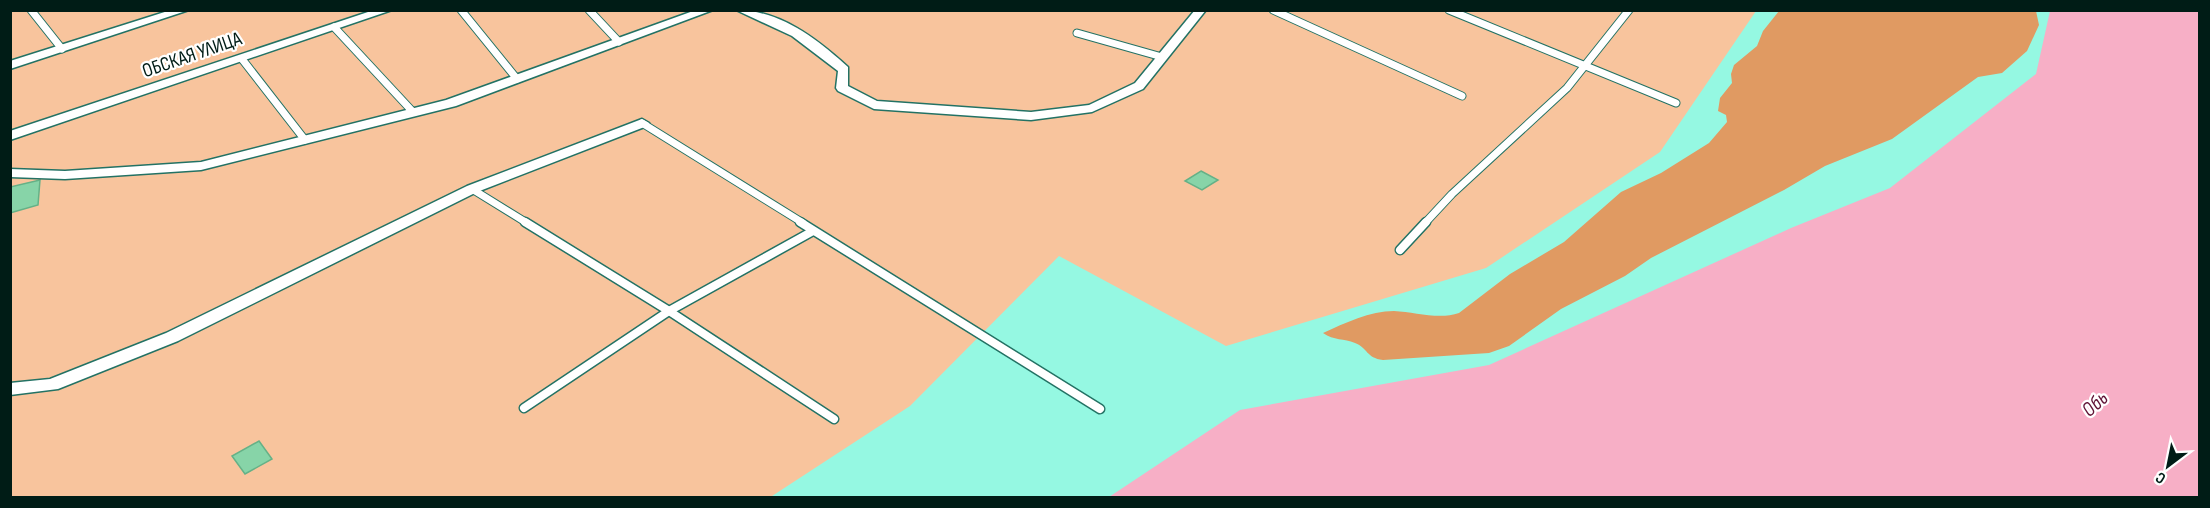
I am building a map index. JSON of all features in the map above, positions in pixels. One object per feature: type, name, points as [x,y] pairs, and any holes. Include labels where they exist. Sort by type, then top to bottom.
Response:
[{"type":"street","points":[[10,65],[184,10]]},
{"type":"street","name":"ОБСКАЯ УЛИЦА","points":[[10,136],[387,10]]},
{"type":"street","points":[[10,173],[65,175],[201,166],[451,103],[708,10]]},
{"type":"street","points":[[741,10],[767,17],[819,46],[844,70],[842,88],[874,105],[1030,116],[1092,108],[1139,86],[1196,12]]},
{"type":"street","points":[[10,389],[52,385],[172,337],[472,189],[642,123]]},
{"type":"lane","points":[[31,10],[62,49]]},
{"type":"lane","points":[[461,10],[517,79]]},
{"type":"lane","points":[[589,10],[619,42]]},
{"type":"lane","points":[[1273,10],[1462,96]]},
{"type":"lane","points":[[1449,10],[1676,103]]},
{"type":"lane","points":[[1400,250],[1452,194],[1568,88],[1629,10]]},
{"type":"lane","points":[[334,27],[413,112]]},
{"type":"lane","points":[[1077,33],[1162,57]]},
{"type":"lane","points":[[242,58],[305,140]]},
{"type":"lane","points":[[642,123],[1100,409]]},
{"type":"lane","points":[[472,189],[669,311],[834,419]]},
{"type":"lane","points":[[524,408],[669,311],[813,231]]},
{"type":"shaded area","points":[[10,11],[1756,11],[1660,152],[1486,268],[1226,346],[1059,256],[910,406],[769,498],[11,497]]},
{"type":"shaded area","points":[[1779,11],[2036,11],[2039,25],[2027,51],[2002,73],[1978,77],[1892,139],[1825,166],[1784,190],[1651,258],[1625,276],[1561,309],[1509,346],[1489,353],[1383,360],[1373,357],[1355,343],[1323,333],[1376,313],[1394,311],[1435,316],[1459,313],[1510,274],[1564,242],[1621,192],[1661,173],[1709,143],[1727,122],[1726,115],[1718,111],[1720,98],[1732,83],[1731,74],[1734,65],[1757,46],[1763,31]]},
{"type":"water","name":"Обь","points":[[2050,11],[2199,11],[2199,497],[1109,497],[1240,410],[1489,365],[1791,228],[1890,188],[2036,74]]},
{"type":"building","points":[[1201,171],[1218,180],[1202,190],[1185,181]]},
{"type":"building","points":[[40,180],[38,205],[10,213],[10,187]]},
{"type":"building","points":[[259,441],[272,459],[245,474],[232,456]]}]
